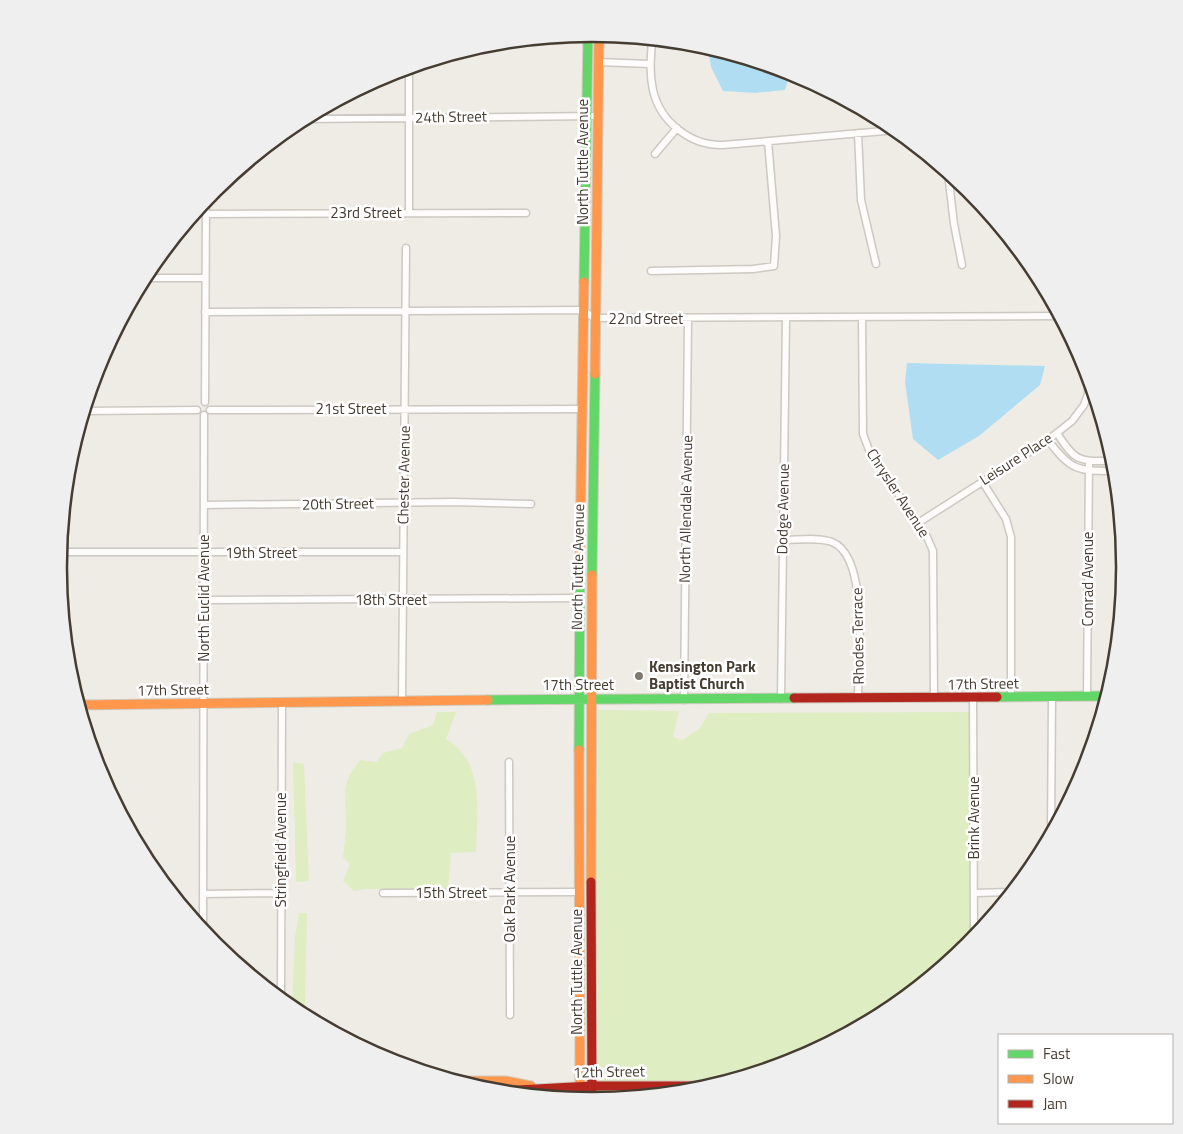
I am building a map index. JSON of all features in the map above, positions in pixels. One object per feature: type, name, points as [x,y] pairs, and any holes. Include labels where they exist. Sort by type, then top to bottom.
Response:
[{"type":"main road","name":"North Tuttle Avenue","points":[[580,1091],[579,598],[588,42]]},
{"type":"main road","name":"North Tuttle Avenue","points":[[592,1092],[591,699],[598,42]]},
{"type":"main road","name":"17th Street","points":[[86,705],[580,699],[684,700],[1100,696]]},
{"type":"main road","name":"12th Street","points":[[489,1081],[506,1081],[539,1087]]},
{"type":"main road","name":"12th Street","points":[[531,1088],[666,1086]]},
{"type":"street","points":[[651,46],[650,64],[656,100],[666,118],[692,138],[712,144],[883,131]]},
{"type":"street","points":[[598,62],[650,64]]},
{"type":"street","points":[[409,75],[409,212]]},
{"type":"street","name":"24th Street","points":[[321,118],[596,116]]},
{"type":"street","points":[[655,154],[677,128]]},
{"type":"street","points":[[858,133],[861,200],[876,264]]},
{"type":"street","points":[[651,271],[753,269],[774,266],[776,236],[768,141]]},
{"type":"street","points":[[949,184],[954,224],[962,265]]},
{"type":"street","name":"23rd Street","points":[[206,214],[526,213]]},
{"type":"street","points":[[91,411],[197,410],[204,415],[210,410],[204,402],[206,214]]},
{"type":"street","name":"Chester Avenue","points":[[402,701],[406,248]]},
{"type":"street","points":[[154,278],[205,278]]},
{"type":"street","points":[[205,312],[583,310]]},
{"type":"street","name":"22nd Street","points":[[583,310],[594,318],[1052,316]]},
{"type":"street","name":"Dodge Avenue","points":[[781,699],[786,318]]},
{"type":"street","name":"Chrysler Avenue","points":[[862,318],[863,434],[869,450],[930,543],[935,560],[934,698]]},
{"type":"street","name":"North Allendale Avenue","points":[[684,700],[688,319]]},
{"type":"street","name":"Leisure Place","points":[[918,523],[1048,440],[1082,410],[1087,396]]},
{"type":"street","points":[[197,410],[204,402]]},
{"type":"street","name":"21st Street","points":[[210,410],[582,409]]},
{"type":"street","name":"North Euclid Avenue","points":[[203,919],[204,415]]},
{"type":"street","points":[[1057,433],[1070,453],[1089,461],[1105,461]]},
{"type":"street","points":[[1048,440],[1062,459],[1080,469],[1107,471]]},
{"type":"street","name":"Conrad Avenue","points":[[1087,696],[1089,461]]},
{"type":"street","points":[[982,481],[1006,519],[1011,536],[1011,697]]},
{"type":"street","name":"20th Street","points":[[204,505],[531,504]]},
{"type":"street","name":"Rhodes Terrace","points":[[783,540],[832,542],[842,549],[852,565],[858,594],[858,698]]},
{"type":"street","name":"19th Street","points":[[67,552],[403,552]]},
{"type":"street","name":"18th Street","points":[[204,600],[579,598]]},
{"type":"street","name":"Brink Avenue","points":[[974,697],[974,926]]},
{"type":"street","points":[[1051,819],[1052,697]]},
{"type":"street","name":"Stringfield Avenue","points":[[280,989],[282,703]]},
{"type":"street","name":"Oak Park Avenue","points":[[510,762],[510,1015]]},
{"type":"street","name":"15th Street","points":[[383,893],[579,892]]},
{"type":"street","points":[[974,893],[1003,892]]},
{"type":"street","points":[[203,894],[281,893]]},
{"type":"green space","points":[[594,710],[679,711],[673,737],[683,740],[700,728],[709,713],[970,712],[970,930],[962,938],[911,983],[883,1003],[854,1021],[792,1052],[727,1074],[688,1082],[595,1082]]},
{"type":"green space","points":[[437,712],[456,712],[446,739],[459,749],[468,761],[473,775],[477,805],[476,852],[451,853],[448,889],[367,889],[354,891],[343,881],[350,864],[343,857],[346,830],[345,791],[349,777],[360,760],[376,762],[383,753],[402,748],[409,734],[433,725]]},
{"type":"green space","points":[[293,762],[304,764],[309,881],[296,882]]},
{"type":"green space","points":[[299,913],[307,913],[305,1006],[292,998],[295,937]]},
{"type":"water","points":[[709,56],[760,70],[788,80],[785,90],[755,93],[723,91],[711,67]]},
{"type":"water","points":[[907,363],[1045,366],[1040,385],[979,436],[938,460],[913,439],[905,382]]},
{"type":"traffic: fast","points":[[584,282],[588,42]]},
{"type":"traffic: fast","points":[[592,575],[595,374]]},
{"type":"traffic: fast","points":[[579,750],[580,555]]},
{"type":"traffic: fast","points":[[997,697],[1100,696]]},
{"type":"traffic: fast","points":[[488,700],[794,698]]},
{"type":"traffic: slow","points":[[595,374],[599,42]]},
{"type":"traffic: slow","points":[[580,555],[584,282]]},
{"type":"traffic: slow","points":[[591,882],[592,575]]},
{"type":"traffic: slow","points":[[86,705],[488,700]]},
{"type":"traffic: slow","points":[[579,750],[580,1091]]},
{"type":"traffic: slow","points":[[489,1081],[506,1081],[531,1086]]},
{"type":"traffic: jam","points":[[794,698],[997,697]]},
{"type":"traffic: jam","points":[[591,882],[592,1092]]},
{"type":"traffic: jam","points":[[542,1089],[592,1086],[666,1086]]},
{"type":"place","name":"Kensington Park Baptist Church","points":[[639,676]]}]
